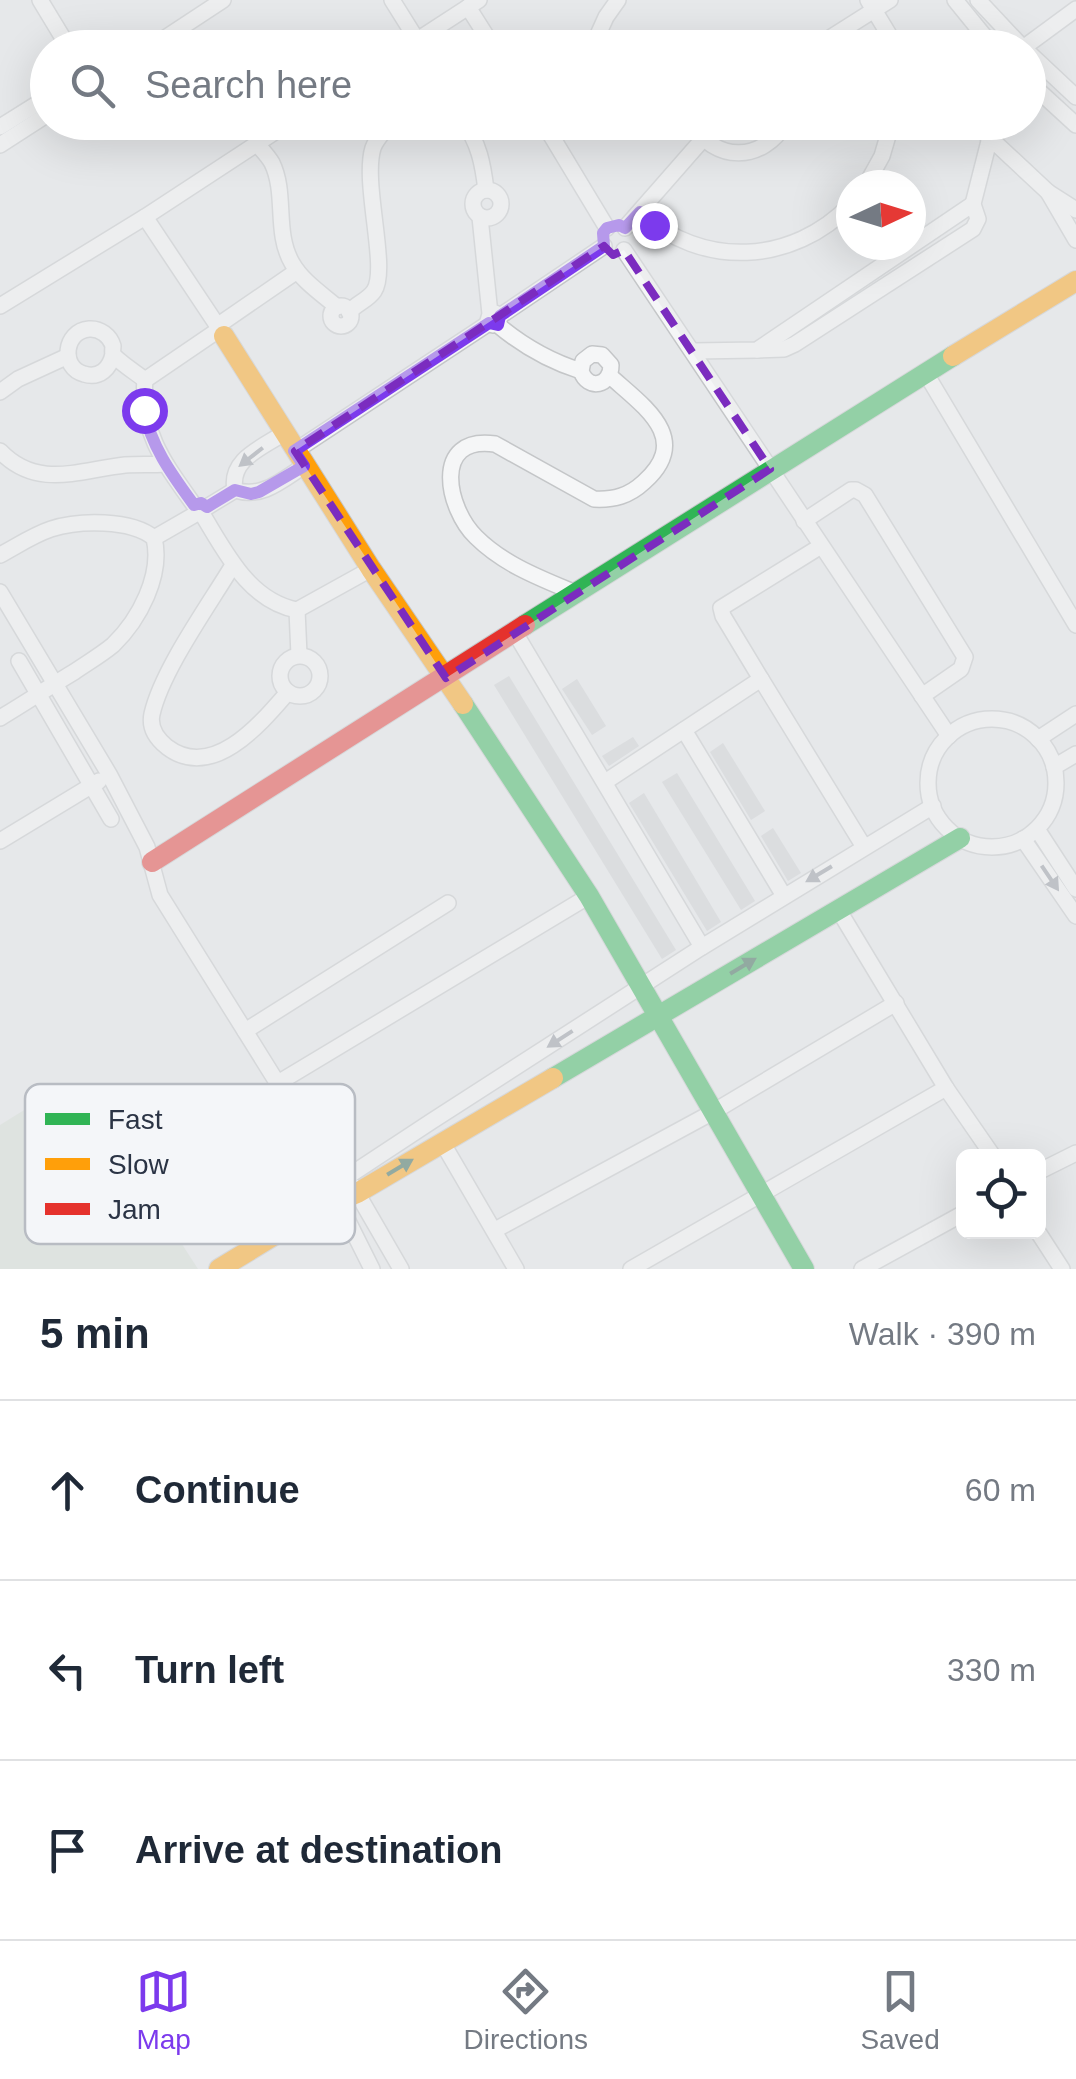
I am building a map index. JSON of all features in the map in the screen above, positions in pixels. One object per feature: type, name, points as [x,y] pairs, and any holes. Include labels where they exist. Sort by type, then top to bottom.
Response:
[{"type":"street","points":[[40,0],[58,30]]},
{"type":"street","points":[[178,30],[224,0]]},
{"type":"street","points":[[392,0],[405,30]]},
{"type":"street","points":[[600,30],[618,0]]},
{"type":"street","points":[[838,30],[871,5],[890,0]]},
{"type":"street","points":[[954,0],[979,30]]},
{"type":"street","points":[[978,0],[1006,30]]},
{"type":"street","points":[[433,30],[474,4],[486,30]]},
{"type":"street","points":[[871,5],[886,30]]},
{"type":"street","points":[[1046,32],[1076,9]]},
{"type":"street","points":[[1046,69],[1076,97]]},
{"type":"street","points":[[1046,98],[1076,125]]},
{"type":"street","points":[[0,126],[30,107]]},
{"type":"street","points":[[0,146],[30,126]]},
{"type":"street","points":[[0,306],[263,140]]},
{"type":"street","points":[[257,144],[274,171],[283,240],[290,261],[343,309],[373,292],[379,277],[372,211],[372,155],[378,140]]},
{"type":"street","points":[[474,140],[486,190],[499,197],[500,209],[492,218],[480,217],[494,320],[550,360],[581,371]]},
{"type":"street","points":[[558,140],[607,228]]},
{"type":"street","points":[[625,228],[700,140]]},
{"type":"street","points":[[705,140],[729,152],[751,152],[772,140]]},
{"type":"street","points":[[874,170],[887,140]]},
{"type":"street","points":[[694,351],[784,349],[973,230],[978,219],[972,204],[989,140]]},
{"type":"street","points":[[993,140],[1048,192],[1076,210]]},
{"type":"street","points":[[1048,192],[1076,240]]},
{"type":"street","points":[[756,350],[972,204]]},
{"type":"street","points":[[640,212],[663,232],[729,252],[775,249],[808,238],[836,218]]},
{"type":"street","points":[[145,217],[371,569],[589,896],[804,1269]]},
{"type":"street","points":[[604,246],[603,233],[619,225],[630,239],[624,250]]},
{"type":"street","points":[[154,538],[235,490],[259,492],[294,450],[604,246]]},
{"type":"street","points":[[604,246],[614,252],[624,250]]},
{"type":"street","points":[[624,250],[949,736]]},
{"type":"street","points":[[879,267],[890,282]]},
{"type":"street","points":[[144,380],[297,270]]},
{"type":"street","points":[[862,279],[872,293]]},
{"type":"street","points":[[152,862],[770,469],[1076,281]]},
{"type":"street","points":[[87,329],[108,337],[113,354],[106,369],[92,376],[76,370],[68,347],[78,332],[87,329]]},
{"type":"street","points":[[113,354],[144,380]]},
{"type":"street","points":[[597,354],[608,360],[611,368],[603,383],[594,384],[585,380],[581,371],[585,358],[597,354]]},
{"type":"street","points":[[0,392],[18,379],[68,356]]},
{"type":"street","points":[[925,372],[1076,625]]},
{"type":"street","points":[[578,594],[537,578],[477,539],[458,510],[451,464],[464,448],[479,443],[495,444],[594,498],[612,499],[631,492],[653,474],[664,454],[665,441],[654,416],[610,376]]},
{"type":"street","points":[[144,380],[147,425],[164,464],[234,565],[261,594],[282,607],[298,610],[371,569]]},
{"type":"street","points":[[129,464],[155,444]]},
{"type":"street","points":[[235,490],[233,477],[239,465],[294,450]]},
{"type":"street","points":[[0,451],[18,467],[44,475],[129,464],[164,464]]},
{"type":"street","points":[[804,520],[851,490],[864,495],[965,657],[961,668],[922,696]]},
{"type":"street","points":[[0,555],[61,526],[114,524],[138,529],[154,538],[156,546],[149,589],[124,632],[106,651],[0,718]]},
{"type":"street","points":[[821,546],[720,608],[864,847]]},
{"type":"street","points":[[234,565],[166,680],[152,715],[152,729],[174,752],[211,755],[251,734],[288,692]]},
{"type":"street","points":[[0,592],[147,847],[160,896],[278,1083],[589,896]]},
{"type":"street","points":[[298,610],[299,656]]},
{"type":"street","points":[[514,631],[702,947]]},
{"type":"street","points":[[299,656],[316,663],[320,682],[315,690],[297,696],[288,692],[280,680],[286,661],[299,656]]},
{"type":"street","points":[[19,661],[111,819]]},
{"type":"street","points":[[605,782],[761,679]]},
{"type":"street","points":[[1038,739],[1076,714]]},
{"type":"street","points":[[1004,720],[1023,727],[1038,739],[1054,766],[1056,784],[1047,816],[1030,834],[1014,844],[992,847],[970,843],[943,824],[933,806],[930,768],[949,736],[965,725],[1004,720]]},
{"type":"street","points":[[684,730],[784,896]]},
{"type":"street","points":[[1054,766],[1076,754]]},
{"type":"street","points":[[0,841],[108,774]]},
{"type":"street","points":[[355,1183],[642,986],[933,806]]},
{"type":"street","points":[[1030,834],[1076,889]]},
{"type":"street","points":[[1030,834],[1076,916]]},
{"type":"street","points":[[355,1186],[442,1142],[960,838]]},
{"type":"street","points":[[245,1031],[448,904]]},
{"type":"street","points":[[838,909],[946,1088],[988,1149]]},
{"type":"street","points":[[495,1230],[712,1112],[896,1003]]},
{"type":"street","points":[[631,1269],[946,1088]]},
{"type":"street","points":[[442,1142],[516,1269]]},
{"type":"street","points":[[1046,1168],[1076,1153]]},
{"type":"street","points":[[355,1205],[401,1269]]},
{"type":"street","points":[[862,1269],[956,1217]]},
{"type":"street","points":[[355,1230],[365,1266],[390,1249]]},
{"type":"street","points":[[1043,1239],[1062,1269]]},
{"type":"street","points":[[219,1269],[260,1244]]},
{"type":"highlighted area","points":[[604,246],[613,255],[624,250],[770,469],[446,678],[295,451]]},
{"type":"shaded area","points":[[25,1110],[25,1244],[182,1244],[198,1269],[0,1269],[0,1125]]},
{"type":"building","points":[[509,676],[676,950],[662,959],[494,685]]},
{"type":"building","points":[[577,679],[606,726],[592,735],[562,689]]},
{"type":"building","points":[[633,737],[639,746],[609,766],[602,756]]},
{"type":"building","points":[[723,743],[765,811],[751,820],[710,752]]},
{"type":"building","points":[[677,773],[755,901],[741,910],[662,782]]},
{"type":"building","points":[[644,793],[721,922],[707,931],[629,803]]},
{"type":"building","points":[[773,828],[801,873],[788,881],[761,836]]},
{"type":"traffic: fast","points":[[525,625],[953,356]]},
{"type":"traffic: fast","points":[[463,704],[589,896],[804,1269]]},
{"type":"traffic: fast","points":[[553,1078],[960,838]]},
{"type":"traffic: slow","points":[[953,356],[1076,281]]},
{"type":"traffic: slow","points":[[224,336],[371,569],[463,704]]},
{"type":"traffic: slow","points":[[355,1194],[553,1078]]},
{"type":"traffic: slow","points":[[219,1269],[260,1244]]},
{"type":"traffic: jam","points":[[152,862],[525,625]]},
{"type":"route","points":[[144,410],[164,464],[194,505],[201,503],[207,507],[235,490],[259,492],[304,466],[294,451],[489,323],[498,325],[500,316],[604,246],[603,233],[607,228],[625,228],[640,212],[654,225]]}]
